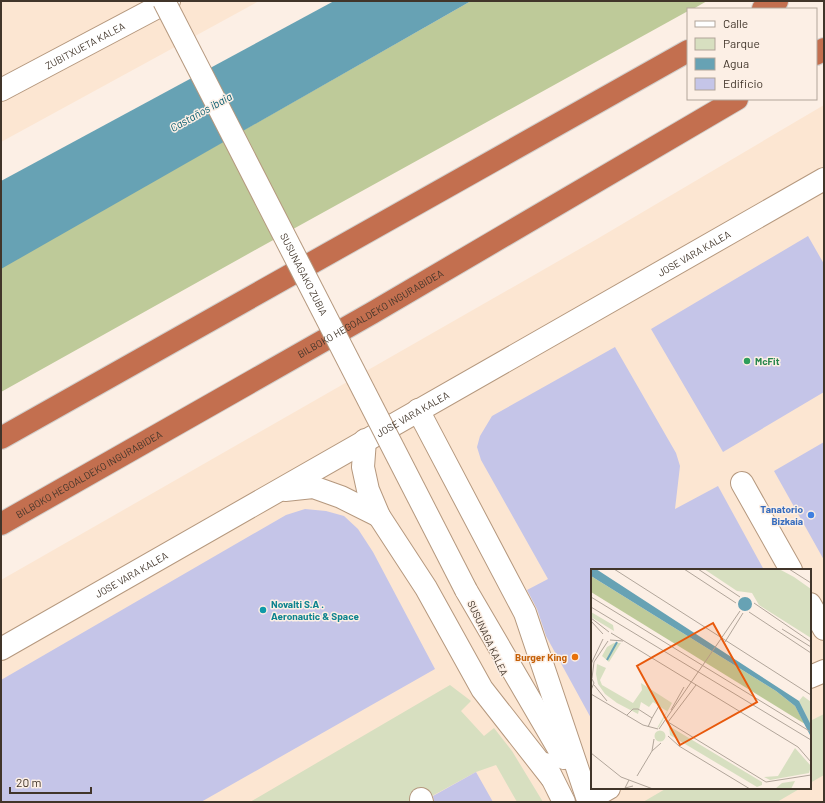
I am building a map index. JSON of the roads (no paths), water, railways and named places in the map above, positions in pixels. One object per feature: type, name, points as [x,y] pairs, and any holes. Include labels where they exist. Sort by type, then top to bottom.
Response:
[{"type":"highway","points":[[765,8],[777,1]]},
{"type":"highway","points":[[1,438],[687,52]]},
{"type":"highway","name":"BILBOKO HEGOALDEKO INGURABIDEA","points":[[1,524],[372,313],[735,100]]},
{"type":"street","name":"SUSUNAGAKO ZUBIA","points":[[164,1],[466,590]]},
{"type":"street","name":"ZUBITXUETA KALEA","points":[[1,90],[133,9],[169,1]]},
{"type":"street","name":"JOSE VARA KALEA","points":[[1,649],[824,179]]},
{"type":"street","points":[[418,410],[525,613],[588,801],[607,789]]},
{"type":"street","name":"SUSUNAGA KALEA","points":[[365,440],[363,467],[368,490],[379,516],[426,588],[482,689],[551,777]]},
{"type":"street","points":[[742,483],[790,569]]},
{"type":"street","points":[[281,490],[313,487],[341,497],[379,516]]},
{"type":"street","name":"SUSUNAGA KALEA","points":[[466,590],[551,777],[564,802]]},
{"type":"street","name":"SUSUNAGA KALEA","points":[[466,590],[588,801]]},
{"type":"street","points":[[811,606],[824,628]]},
{"type":"street","points":[[811,677],[824,671]]},
{"type":"water","name":"Castaños ibaia","points":[[334,1],[471,1],[1,269],[1,181]]},
{"type":"place","name":"McFit","points":[[747,361]]},
{"type":"place","name":"Tanatorio Bizkaia","points":[[811,515]]},
{"type":"place","name":"Novalti S.A . Aeronautic & Space","points":[[263,610]]},
{"type":"place","name":"Burger King","points":[[575,657]]}]
